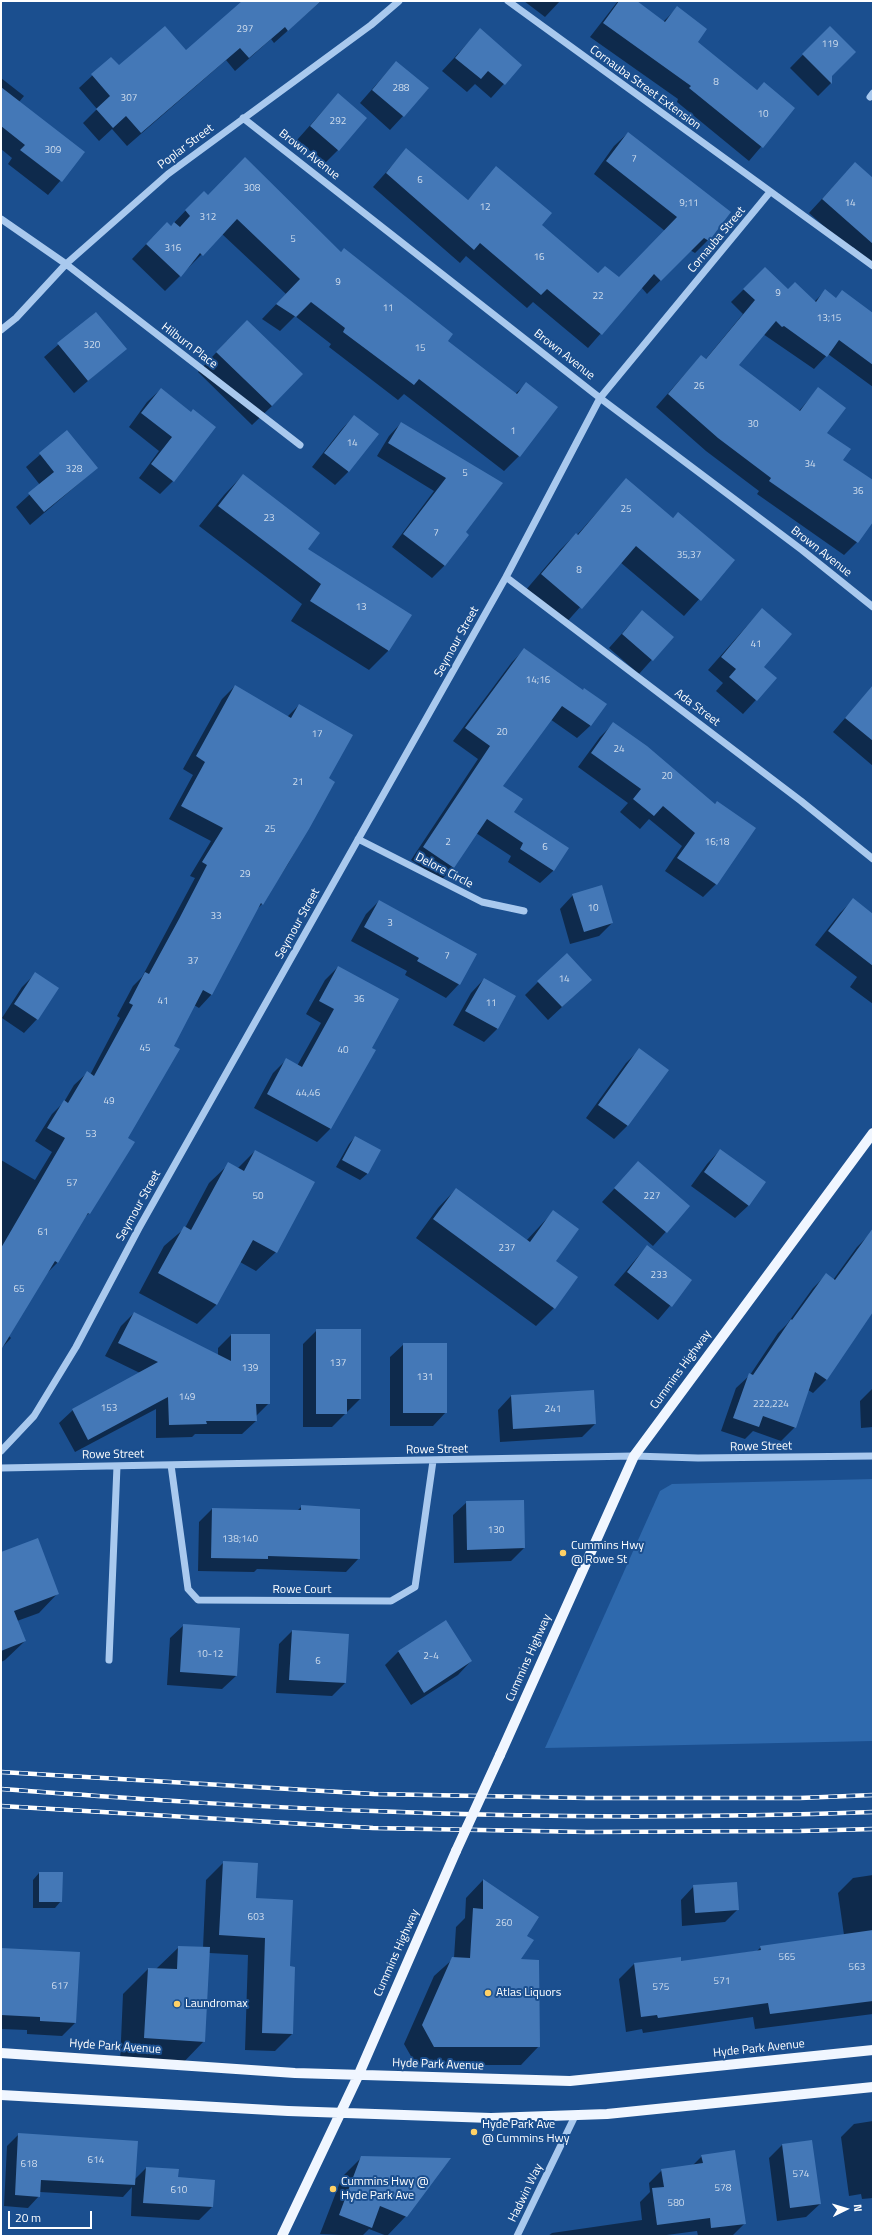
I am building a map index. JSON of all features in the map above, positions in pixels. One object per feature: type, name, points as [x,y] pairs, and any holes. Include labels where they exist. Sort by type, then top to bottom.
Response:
[{"type":"main road","name":"Cummins Highway","points":[[282,2236],[322,2148],[341,2113],[358,2076],[456,1851],[634,1456],[873,1132]]},
{"type":"main road","name":"Hyde Park Avenue","points":[[1,2053],[358,2076],[593,2080],[873,2050]]},
{"type":"main road","points":[[1,2095],[341,2113],[491,2118],[575,2116],[873,2087]]},
{"type":"street","name":"Poplar Street","points":[[1,330],[16,318],[66,264],[168,174],[371,25],[399,1]]},
{"type":"street","name":"Cornauba Street Extension","points":[[508,1],[770,192]]},
{"type":"street","name":"Brown Avenue","points":[[243,118],[600,398],[802,550],[873,607]]},
{"type":"street","points":[[770,192],[873,266]]},
{"type":"street","name":"Cornauba Street","points":[[600,398],[770,192]]},
{"type":"street","name":"Hilburn Place","points":[[1,219],[66,264],[300,445]]},
{"type":"street","name":"Seymour Street","points":[[1,1451],[34,1416],[76,1347],[139,1228],[506,577],[600,398]]},
{"type":"street","name":"Ada Street","points":[[506,577],[801,801],[873,859]]},
{"type":"street","name":"Delore Circle","points":[[358,839],[482,902],[524,912]]},
{"type":"street","name":"Rowe Street","points":[[1,1468],[433,1462],[634,1456],[705,1458],[873,1456]]},
{"type":"street","name":"Rowe Court","points":[[171,1465],[188,1589],[198,1600],[391,1601],[415,1587],[433,1462]]},
{"type":"street","points":[[109,1660],[118,1466]]},
{"type":"street","name":"Hadwin Way","points":[[517,2236],[575,2116]]},
{"type":"shaded area","points":[[873,1479],[873,1741],[545,1748],[660,1491],[672,1484]]},
{"type":"building","points":[[242,1],[321,1],[288,31],[285,27],[249,58],[240,48],[141,133],[126,116],[113,128],[96,109],[110,96],[91,74],[111,57],[119,65],[165,26],[186,50]]},
{"type":"building","points":[[619,1],[637,1],[665,22],[677,6],[707,29],[698,42],[757,90],[764,82],[795,108],[763,148],[689,88],[691,86],[603,23]]},
{"type":"building","points":[[830,26],[856,52],[832,76],[832,84],[802,54]]},
{"type":"building","points":[[480,28],[522,65],[505,85],[488,71],[481,79],[455,58]]},
{"type":"building","points":[[396,61],[429,88],[404,117],[372,90]]},
{"type":"building","points":[[1,87],[85,152],[62,182],[20,150],[25,145],[1,126]]},
{"type":"building","points":[[338,93],[367,118],[339,151],[310,126]]},
{"type":"building","points":[[628,132],[731,212],[709,241],[704,238],[661,281],[654,274],[602,335],[547,289],[541,295],[480,243],[474,250],[386,173],[406,148],[468,200],[496,166],[552,213],[542,225],[598,273],[605,266],[619,277],[677,217],[606,161]]},
{"type":"building","points":[[245,157],[341,252],[344,248],[453,334],[448,341],[517,394],[526,382],[558,407],[520,457],[419,379],[414,385],[343,332],[345,328],[311,302],[296,317],[276,304],[300,279],[237,219],[203,256],[200,253],[181,277],[146,244],[167,222],[171,226],[174,222],[180,227],[190,216],[185,210],[204,191],[208,195]]},
{"type":"building","points":[[855,162],[873,178],[873,244],[822,199]]},
{"type":"building","points":[[765,267],[788,289],[795,282],[816,302],[825,289],[836,298],[842,290],[873,313],[873,365],[839,340],[827,357],[784,326],[782,327],[776,321],[739,365],[800,411],[818,387],[846,408],[827,433],[851,449],[843,460],[873,480],[873,522],[858,543],[769,481],[771,478],[718,438],[668,394],[701,355],[706,359],[755,300],[743,289]]},
{"type":"building","points":[[96,312],[127,349],[88,381],[57,343]]},
{"type":"building","points":[[247,320],[303,374],[272,406],[216,352]]},
{"type":"building","points":[[161,388],[191,412],[193,409],[216,427],[174,482],[151,464],[172,437],[141,413]]},
{"type":"building","points":[[354,415],[379,434],[349,472],[324,453]]},
{"type":"building","points":[[401,422],[503,483],[466,532],[469,535],[445,566],[403,534],[446,478],[388,443]]},
{"type":"building","points":[[67,430],[98,468],[44,512],[28,493],[54,472],[39,453]]},
{"type":"building","points":[[243,474],[320,533],[308,549],[412,615],[389,651],[310,601],[321,584],[218,506]]},
{"type":"building","points":[[626,478],[673,518],[678,512],[735,560],[701,601],[636,546],[582,609],[541,574],[576,533],[578,535]]},
{"type":"building","points":[[762,608],[792,634],[764,667],[777,678],[757,701],[729,677],[736,669],[721,657]]},
{"type":"building","points":[[642,610],[674,637],[653,661],[622,634]]},
{"type":"building","points":[[524,648],[583,690],[584,688],[607,704],[591,726],[562,706],[503,786],[523,799],[514,812],[569,848],[554,871],[520,849],[523,843],[487,819],[454,868],[423,847],[490,746],[465,728]]},
{"type":"building","points":[[235,685],[291,718],[299,704],[353,735],[329,778],[335,782],[309,829],[263,905],[261,903],[212,995],[203,990],[174,1046],[180,1049],[128,1138],[135,1142],[90,1214],[88,1213],[58,1263],[55,1261],[1,1350],[1,1248],[65,1138],[47,1128],[64,1100],[68,1103],[87,1071],[94,1076],[133,1005],[129,1003],[145,972],[149,974],[179,919],[207,865],[202,862],[223,828],[181,806],[205,762],[196,756]]},
{"type":"building","points":[[873,685],[873,741],[845,718]]},
{"type":"building","points":[[613,722],[647,746],[715,804],[717,801],[756,828],[717,885],[677,858],[695,833],[663,806],[654,816],[633,799],[641,789],[591,753]]},
{"type":"building","points":[[602,885],[613,923],[584,932],[572,894]]},
{"type":"building","points":[[853,898],[873,914],[873,966],[828,931]]},
{"type":"building","points":[[379,900],[477,954],[460,985],[417,961],[419,958],[364,927]]},
{"type":"building","points":[[567,953],[592,980],[562,1007],[537,981]]},
{"type":"building","points":[[338,966],[399,999],[372,1048],[376,1050],[331,1129],[267,1094],[286,1058],[302,1067],[334,1009],[319,1001]]},
{"type":"building","points":[[35,972],[59,988],[38,1020],[14,1004]]},
{"type":"building","points":[[484,978],[516,996],[498,1029],[465,1011]]},
{"type":"building","points":[[639,1048],[669,1070],[628,1126],[598,1105]]},
{"type":"building","points":[[355,1136],[381,1150],[368,1174],[342,1160]]},
{"type":"building","points":[[720,1149],[766,1182],[749,1206],[704,1172]]},
{"type":"building","points":[[255,1150],[315,1182],[277,1253],[253,1240],[217,1305],[158,1273],[184,1226],[191,1230],[228,1162],[244,1171]]},
{"type":"building","points":[[638,1161],[690,1206],[667,1233],[614,1188]]},
{"type":"building","points":[[456,1188],[530,1242],[553,1210],[579,1229],[556,1261],[578,1277],[555,1309],[433,1219]]},
{"type":"building","points":[[873,1228],[873,1312],[827,1380],[815,1372],[796,1428],[763,1416],[759,1427],[733,1418],[749,1373],[753,1375],[791,1319],[792,1320],[826,1273],[835,1280]]},
{"type":"building","points":[[647,1245],[692,1280],[672,1307],[627,1272]]},
{"type":"building","points":[[134,1312],[231,1361],[231,1334],[270,1334],[270,1404],[256,1404],[257,1421],[206,1421],[207,1424],[169,1425],[168,1397],[88,1440],[72,1409],[158,1362],[118,1343]]},
{"type":"building","points":[[316,1329],[361,1329],[361,1399],[347,1399],[347,1414],[316,1414]]},
{"type":"building","points":[[403,1343],[447,1343],[447,1413],[403,1413]]},
{"type":"building","points":[[594,1390],[596,1424],[513,1429],[511,1395]]},
{"type":"building","points":[[524,1500],[525,1548],[467,1550],[466,1501]]},
{"type":"building","points":[[301,1505],[360,1509],[360,1559],[268,1556],[268,1559],[211,1558],[212,1508],[301,1510]]},
{"type":"building","points":[[38,1538],[59,1594],[14,1611],[26,1641],[1,1651],[1,1552]]},
{"type":"building","points":[[446,1620],[472,1661],[424,1693],[398,1651]]},
{"type":"building","points":[[183,1624],[240,1628],[237,1676],[180,1672]]},
{"type":"building","points":[[292,1630],[349,1634],[346,1683],[289,1680]]},
{"type":"building","points":[[223,1861],[258,1863],[256,1898],[293,1900],[290,1966],[295,1967],[293,2034],[262,2033],[265,1938],[219,1935]]},
{"type":"building","points":[[39,1872],[63,1872],[62,1902],[39,1902]]},
{"type":"building","name":"Atlas Liquors","points":[[483,1879],[539,1917],[527,1936],[534,1940],[521,1959],[539,1960],[540,2047],[434,2047],[422,2025],[452,1957],[470,1958],[473,1908],[483,1909]]},
{"type":"building","points":[[737,1882],[739,1910],[695,1913],[693,1885]]},
{"type":"building","points":[[873,1930],[873,2001],[770,2014],[768,2003],[658,2018],[657,2015],[641,2017],[634,1963],[681,1957],[681,1961],[761,1950],[760,1946]]},
{"type":"building","name":"Laundromax","points":[[178,1946],[210,1947],[205,2042],[144,2038],[148,1968],[177,1969]]},
{"type":"building","points":[[1,1948],[80,1952],[76,2023],[40,2021],[40,2017],[1,2015]]},
{"type":"building","points":[[18,2133],[138,2141],[135,2185],[41,2180],[40,2197],[15,2195]]},
{"type":"building","points":[[812,2140],[821,2204],[790,2208],[782,2144]]},
{"type":"building","points":[[735,2150],[746,2224],[711,2228],[710,2218],[657,2225],[652,2188],[664,2187],[661,2169],[703,2163],[701,2155]]},
{"type":"building","points":[[361,2156],[451,2158],[407,2217],[380,2206],[372,2228],[339,2215]]},
{"type":"building","points":[[146,2167],[179,2169],[178,2177],[215,2180],[213,2207],[143,2203]]},
{"type":"railway","points":[[1,1772],[374,1794],[587,1798],[800,1798],[873,1795]]},
{"type":"railway","points":[[1,1789],[280,1807],[498,1815],[686,1816],[873,1812]]},
{"type":"railway","points":[[1,1806],[373,1828],[587,1832],[800,1831],[873,1829]]},
{"type":"place","name":"Cummins Hwy @ Rowe St","points":[[563,1553]]},
{"type":"place","name":"Atlas Liquors","points":[[488,1993]]},
{"type":"place","name":"Laundromax","points":[[177,2004]]},
{"type":"place","name":"Hyde Park Ave @ Cummins Hwy","points":[[474,2132]]},
{"type":"place","name":"Cummins Hwy @ Hyde Park Ave","points":[[333,2189]]}]
